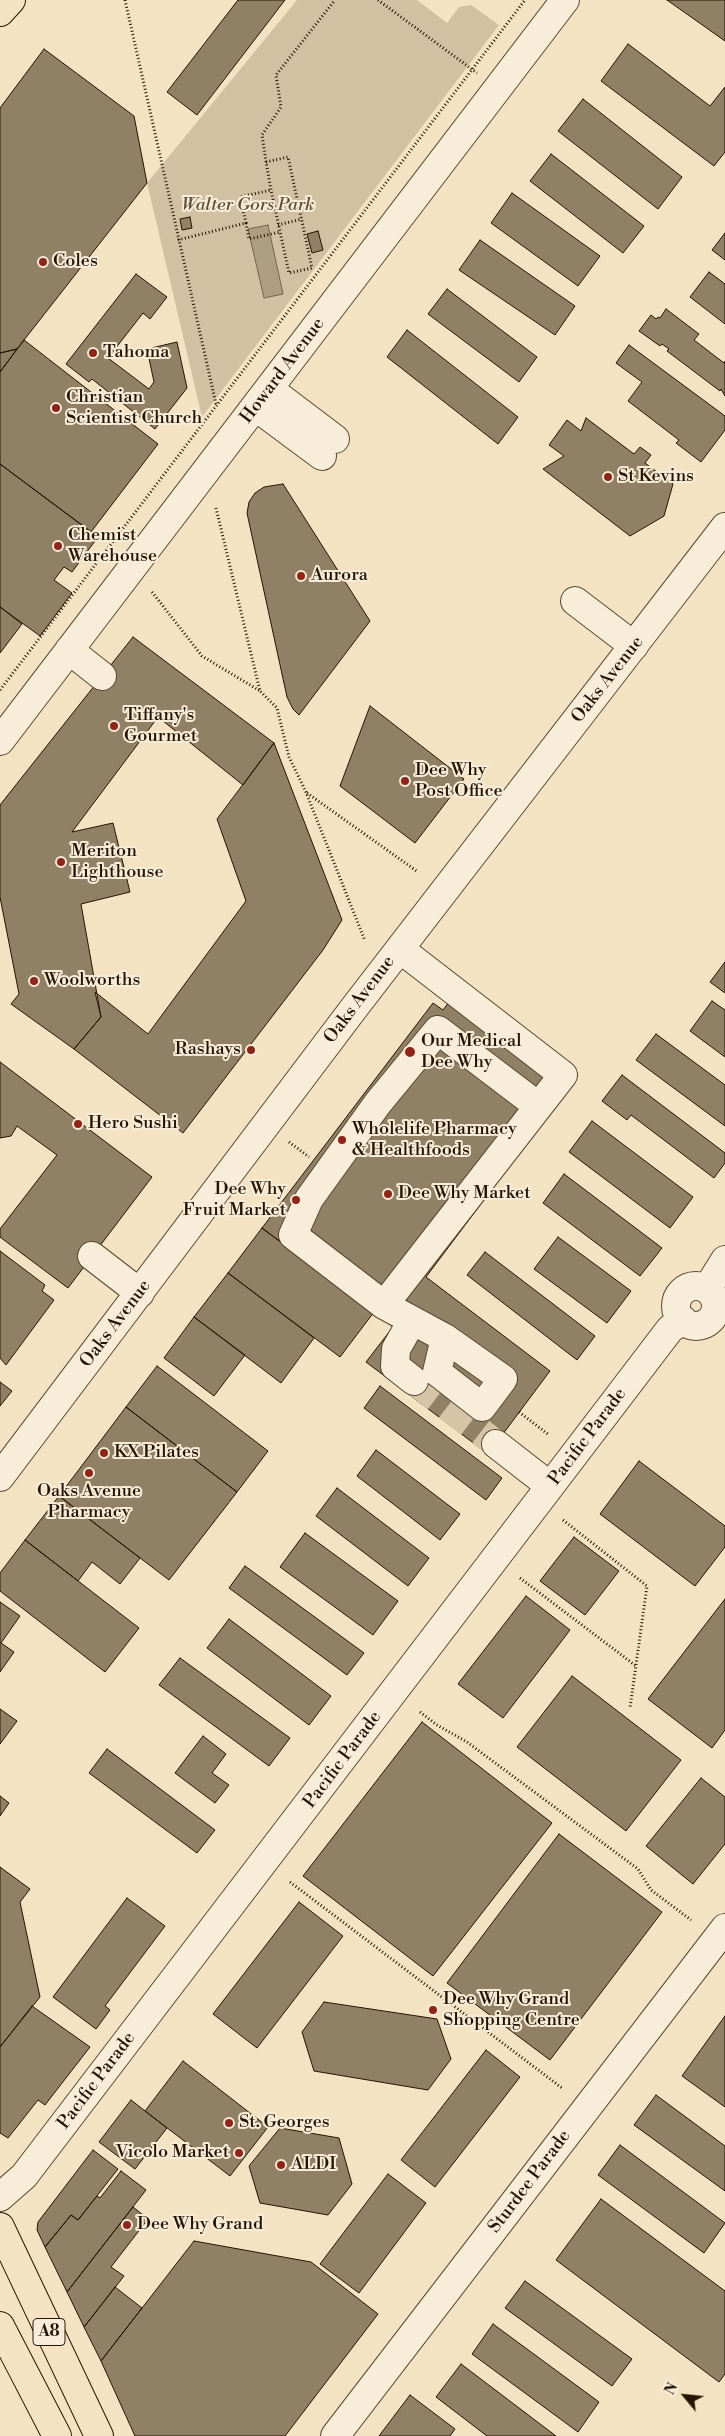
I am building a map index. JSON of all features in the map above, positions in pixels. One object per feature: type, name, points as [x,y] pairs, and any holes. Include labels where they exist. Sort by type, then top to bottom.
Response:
[{"type":"main road","points":[[0,12],[11,0]]},
{"type":"main road","name":"A8","points":[[0,2227],[99,2436]]},
{"type":"main road","name":"A8","points":[[0,2326],[56,2436]]},
{"type":"street","name":"Howard Avenue","points":[[0,741],[565,0]]},
{"type":"street","points":[[262,398],[329,448]]},
{"type":"street","name":"Oaks Avenue","points":[[0,1477],[400,948],[725,527]]},
{"type":"street","points":[[575,601],[634,646]]},
{"type":"street","points":[[69,650],[102,676]]},
{"type":"street","points":[[384,1305],[563,1075],[400,948]]},
{"type":"street","points":[[445,1338],[384,1305],[293,1235],[310,1199],[378,1103],[438,1030],[538,1106]]},
{"type":"street","points":[[92,1256],[140,1293]]},
{"type":"street","points":[[708,1289],[725,1260]]},
{"type":"street","points":[[695,1286],[708,1289],[716,1306],[718,1323],[694,1325],[682,1320],[677,1308],[679,1295],[689,1287],[695,1286]]},
{"type":"street","name":"Pacific Parade","points":[[0,2198],[24,2176],[670,1329],[682,1320]]},
{"type":"street","points":[[412,1321],[396,1349],[395,1366],[414,1381]]},
{"type":"street","points":[[496,1444],[550,1486]]},
{"type":"street","name":"Sturdee Parade","points":[[335,2436],[725,1928]]},
{"type":"path","points":[[125,0],[216,404]]},
{"type":"path","points":[[266,162],[288,157],[312,268],[289,273],[271,190],[266,162],[262,136],[281,108],[276,75],[335,0]]},
{"type":"path","points":[[378,0],[498,88]]},
{"type":"path","points":[[0,690],[525,0]]},
{"type":"path","points":[[271,190],[240,197],[249,239],[280,232]]},
{"type":"path","points":[[278,224],[302,220]]},
{"type":"path","points":[[178,240],[246,223]]},
{"type":"path","points":[[216,508],[260,691]]},
{"type":"path","points":[[152,592],[202,656],[260,691],[276,708],[289,756],[306,792],[365,941]]},
{"type":"path","points":[[306,792],[418,872]]},
{"type":"path","points":[[289,1142],[314,1160]]},
{"type":"path","points":[[519,1412],[549,1436]]},
{"type":"path","points":[[562,1520],[647,1586],[630,1708]]},
{"type":"path","points":[[520,1578],[636,1666]]},
{"type":"path","points":[[420,1712],[437,1725],[467,1742],[638,1869],[651,1890],[691,1920]]},
{"type":"path","points":[[290,1882],[562,2088]]},
{"type":"green space","name":"Walter Gors Park","points":[[297,0],[417,0],[447,23],[459,7],[471,5],[499,25],[202,417],[147,183]]},
{"type":"shaded area","points":[[268,225],[283,294],[264,298],[248,229]]},
{"type":"building","points":[[238,0],[285,0],[197,115],[167,92]]},
{"type":"building","points":[[667,0],[725,0],[725,41]]},
{"type":"building","points":[[628,44],[710,106],[725,87],[725,152],[714,166],[601,81]]},
{"type":"building","name":"Coles","points":[[44,49],[134,116],[147,183],[17,349],[0,353],[0,108]]},
{"type":"building","points":[[583,99],[682,177],[658,209],[558,131]]},
{"type":"building","points":[[551,154],[644,226],[623,253],[530,181]]},
{"type":"building","points":[[512,193],[600,256],[578,286],[491,223]]},
{"type":"building","points":[[190,217],[192,228],[182,230],[180,219]]},
{"type":"building","points":[[318,231],[323,250],[312,253],[307,234]]},
{"type":"building","points":[[725,233],[725,260],[712,250]]},
{"type":"building","points":[[480,240],[575,306],[555,335],[459,270]]},
{"type":"building","points":[[709,272],[725,284],[725,324],[690,297]]},
{"type":"building","name":"Tahoma","points":[[136,274],[167,297],[150,319],[143,313],[108,358],[149,389],[154,382],[147,349],[177,342],[187,388],[155,429],[92,379],[89,382],[66,364]]},
{"type":"building","points":[[447,289],[537,357],[519,382],[428,314]]},
{"type":"building","points":[[666,309],[699,334],[694,340],[724,363],[725,361],[725,396],[721,389],[720,391],[667,351],[669,349],[662,344],[660,346],[639,331],[651,315],[656,319],[660,318]]},
{"type":"building","points":[[407,330],[518,417],[498,444],[387,357]]},
{"type":"building","name":"Christian Scientist Church","points":[[24,340],[158,444],[91,532],[0,464],[0,372]]},
{"type":"building","points":[[629,345],[725,416],[725,430],[701,462],[676,443],[679,440],[628,401],[642,382],[616,363]]},
{"type":"building","points":[[17,349],[0,372],[0,353]]},
{"type":"building","name":"St Kevins","points":[[586,418],[634,454],[640,447],[651,455],[645,463],[673,484],[664,516],[630,536],[543,469],[564,456],[549,445],[567,420],[581,431]]},
{"type":"building","points":[[0,464],[98,537],[72,572],[64,567],[54,580],[72,593],[40,636],[0,607]]},
{"type":"building","name":"Aurora","points":[[283,484],[370,621],[299,715],[293,709],[287,697],[247,513],[249,502],[255,493],[264,487]]},
{"type":"building","points":[[0,607],[22,624],[0,653]]},
{"type":"building","name":"Meriton Lighthouse","points":[[133,637],[274,743],[243,785],[158,717],[72,832],[113,823],[130,892],[81,904],[101,1017],[74,1049],[11,1004],[19,994],[0,897],[0,805]]},
{"type":"building","points":[[370,706],[464,779],[415,843],[340,786]]},
{"type":"building","points":[[274,743],[342,920],[323,950],[183,1133],[74,1049],[101,1017],[95,992],[148,1034],[246,901],[217,819]]},
{"type":"building","points":[[725,962],[725,993],[710,982]]},
{"type":"building","name":"Dee Why Market","points":[[445,973],[578,1075],[426,1277],[550,1371],[488,1454],[366,1362],[393,1327],[262,1228],[433,1003],[443,1010],[452,998]]},
{"type":"building","points":[[712,1001],[725,1010],[725,1057],[690,1031]]},
{"type":"building","points":[[656,1034],[725,1085],[725,1126],[636,1060]]},
{"type":"building","points":[[0,1062],[152,1177],[68,1288],[0,1237],[0,1229],[57,1155],[17,1126],[11,1136],[0,1138]]},
{"type":"building","points":[[622,1075],[725,1153],[725,1163],[714,1178],[631,1115],[627,1120],[602,1101]]},
{"type":"building","points":[[592,1121],[693,1197],[670,1228],[569,1152]]},
{"type":"building","points":[[564,1174],[662,1248],[640,1276],[543,1203]]},
{"type":"building","points":[[262,1228],[374,1312],[340,1357],[228,1273]]},
{"type":"building","points":[[558,1237],[631,1291],[607,1323],[534,1269]]},
{"type":"building","points":[[0,1251],[45,1285],[42,1291],[54,1300],[6,1365],[0,1358]]},
{"type":"building","points":[[485,1252],[595,1336],[577,1360],[467,1275]]},
{"type":"building","points":[[228,1273],[314,1338],[281,1383],[194,1317]]},
{"type":"building","points":[[194,1317],[245,1355],[214,1396],[164,1358]]},
{"type":"building","points":[[157,1366],[268,1451],[237,1492],[126,1407]]},
{"type":"building","points":[[0,1382],[12,1391],[0,1406]]},
{"type":"building","points":[[380,1386],[502,1478],[486,1500],[364,1408]]},
{"type":"building","points":[[126,1407],[237,1492],[169,1580],[59,1496]]},
{"type":"building","points":[[376,1450],[460,1514],[440,1540],[357,1476]]},
{"type":"building","points":[[639,1461],[725,1526],[725,1547],[695,1586],[600,1514]]},
{"type":"building","points":[[337,1488],[429,1558],[408,1586],[316,1516]]},
{"type":"building","points":[[59,1496],[140,1558],[120,1584],[92,1562],[78,1581],[25,1540]]},
{"type":"building","points":[[305,1533],[398,1601],[373,1635],[280,1567]]},
{"type":"building","points":[[574,1537],[619,1571],[585,1615],[540,1581]]},
{"type":"building","points":[[25,1540],[139,1628],[105,1672],[0,1591],[0,1573]]},
{"type":"building","points":[[245,1566],[364,1653],[347,1675],[229,1588]]},
{"type":"building","points":[[526,1596],[570,1630],[503,1718],[458,1684]]},
{"type":"building","points":[[725,1599],[725,1730],[712,1748],[648,1699]]},
{"type":"building","points":[[0,1602],[20,1616],[1,1643],[14,1652],[0,1672]]},
{"type":"building","points":[[229,1619],[331,1696],[309,1725],[207,1648]]},
{"type":"building","points":[[180,1658],[290,1738],[269,1766],[159,1685]]},
{"type":"building","points":[[572,1676],[681,1760],[626,1831],[517,1747]]},
{"type":"building","points":[[0,1709],[17,1721],[0,1744]]},
{"type":"building","points":[[422,1722],[552,1823],[433,1976],[303,1876]]},
{"type":"building","points":[[203,1736],[226,1754],[212,1773],[229,1785],[215,1803],[175,1773]]},
{"type":"building","points":[[107,1749],[215,1830],[197,1853],[89,1773]]},
{"type":"building","points":[[701,1778],[725,1797],[725,1844],[693,1884],[646,1846]]},
{"type":"building","points":[[0,1796],[9,1803],[0,1816]]},
{"type":"building","points":[[559,1834],[662,1912],[550,2060],[447,1983]]},
{"type":"building","points":[[0,1867],[30,1889],[20,1902],[40,1997],[0,2047]]},
{"type":"building","points":[[127,1898],[165,1926],[105,2006],[110,2010],[96,2029],[53,1997]]},
{"type":"building","points":[[299,1902],[343,1936],[257,2048],[213,2014]]},
{"type":"building","points":[[324,2002],[437,2019],[451,2059],[428,2090],[314,2071],[302,2032]]},
{"type":"building","points":[[32,2006],[90,2047],[45,2105],[38,2100],[8,2138],[0,2133],[0,2047]]},
{"type":"building","points":[[725,2016],[725,2107],[682,2076]]},
{"type":"building","points":[[486,2050],[520,2077],[435,2187],[401,2160]]},
{"type":"building","points":[[183,2061],[268,2127],[230,2176],[145,2111]]},
{"type":"building","points":[[656,2095],[725,2146],[725,2191],[634,2125]]},
{"type":"building","points":[[131,2100],[167,2128],[135,2169],[99,2142]]},
{"type":"building","points":[[280,2128],[339,2138],[352,2184],[328,2215],[260,2203],[249,2166]]},
{"type":"building","points":[[620,2145],[725,2223],[704,2253],[598,2175]]},
{"type":"building","points":[[93,2150],[118,2169],[78,2220],[71,2215],[45,2247],[37,2230],[38,2222]]},
{"type":"building","points":[[121,2171],[146,2190],[67,2292],[45,2247],[71,2215],[78,2220],[97,2196],[100,2198]]},
{"type":"building","points":[[388,2174],[426,2203],[359,2293],[320,2264]]},
{"type":"building","points":[[601,2199],[725,2291],[725,2374],[719,2382],[556,2260]]},
{"type":"building","points":[[133,2207],[148,2219],[111,2267],[124,2276],[84,2327],[67,2292]]},
{"type":"building","points":[[194,2241],[311,2262],[378,2314],[285,2436],[135,2436],[101,2361]]},
{"type":"building","points":[[525,2281],[632,2359],[612,2386],[505,2308]]},
{"type":"building","points":[[115,2287],[142,2308],[101,2361],[84,2327]]},
{"type":"building","points":[[493,2324],[599,2402],[578,2432],[472,2354]]},
{"type":"building","points":[[461,2364],[556,2436],[487,2436],[436,2397]]},
{"type":"building","points":[[410,2395],[455,2429],[450,2436],[379,2436]]},
{"type":"tunnel","points":[[414,1381],[496,1444]]},
{"type":"place","name":"Coles","points":[[43,262]]},
{"type":"place","name":"Tahoma","points":[[93,353]]},
{"type":"place","name":"Christian Scientist Church","points":[[56,408]]},
{"type":"place","name":"St Kevins","points":[[608,477]]},
{"type":"place","name":"Chemist Warehouse","points":[[58,546]]},
{"type":"place","name":"Aurora","points":[[301,576]]},
{"type":"place","name":"Tiffany's Gourmet","points":[[114,726]]},
{"type":"place","name":"Dee Why Post Office","points":[[405,781]]},
{"type":"place","name":"Meriton Lighthouse","points":[[61,862]]},
{"type":"place","name":"Woolworths","points":[[34,981]]},
{"type":"place","name":"Rashays","points":[[251,1050]]},
{"type":"place","name":"Our Medical Dee Why","points":[[410,1052]]},
{"type":"place","name":"Hero Sushi","points":[[78,1124]]},
{"type":"place","name":"Wholelife Pharmacy & Healthfoods","points":[[342,1140]]},
{"type":"place","name":"Dee Why Market","points":[[388,1194]]},
{"type":"place","name":"Dee Why Fruit Market","points":[[296,1200]]},
{"type":"place","name":"KX Pilates","points":[[104,1453]]},
{"type":"place","name":"Oaks Avenue Pharmacy","points":[[89,1473]]},
{"type":"place","name":"Dee Why Grand Shopping Centre","points":[[433,2010]]},
{"type":"place","name":"St. Georges","points":[[229,2123]]},
{"type":"place","name":"Vicolo Market","points":[[239,2153]]},
{"type":"place","name":"ALDI","points":[[281,2165]]},
{"type":"place","name":"Dee Why Grand","points":[[127,2225]]}]
